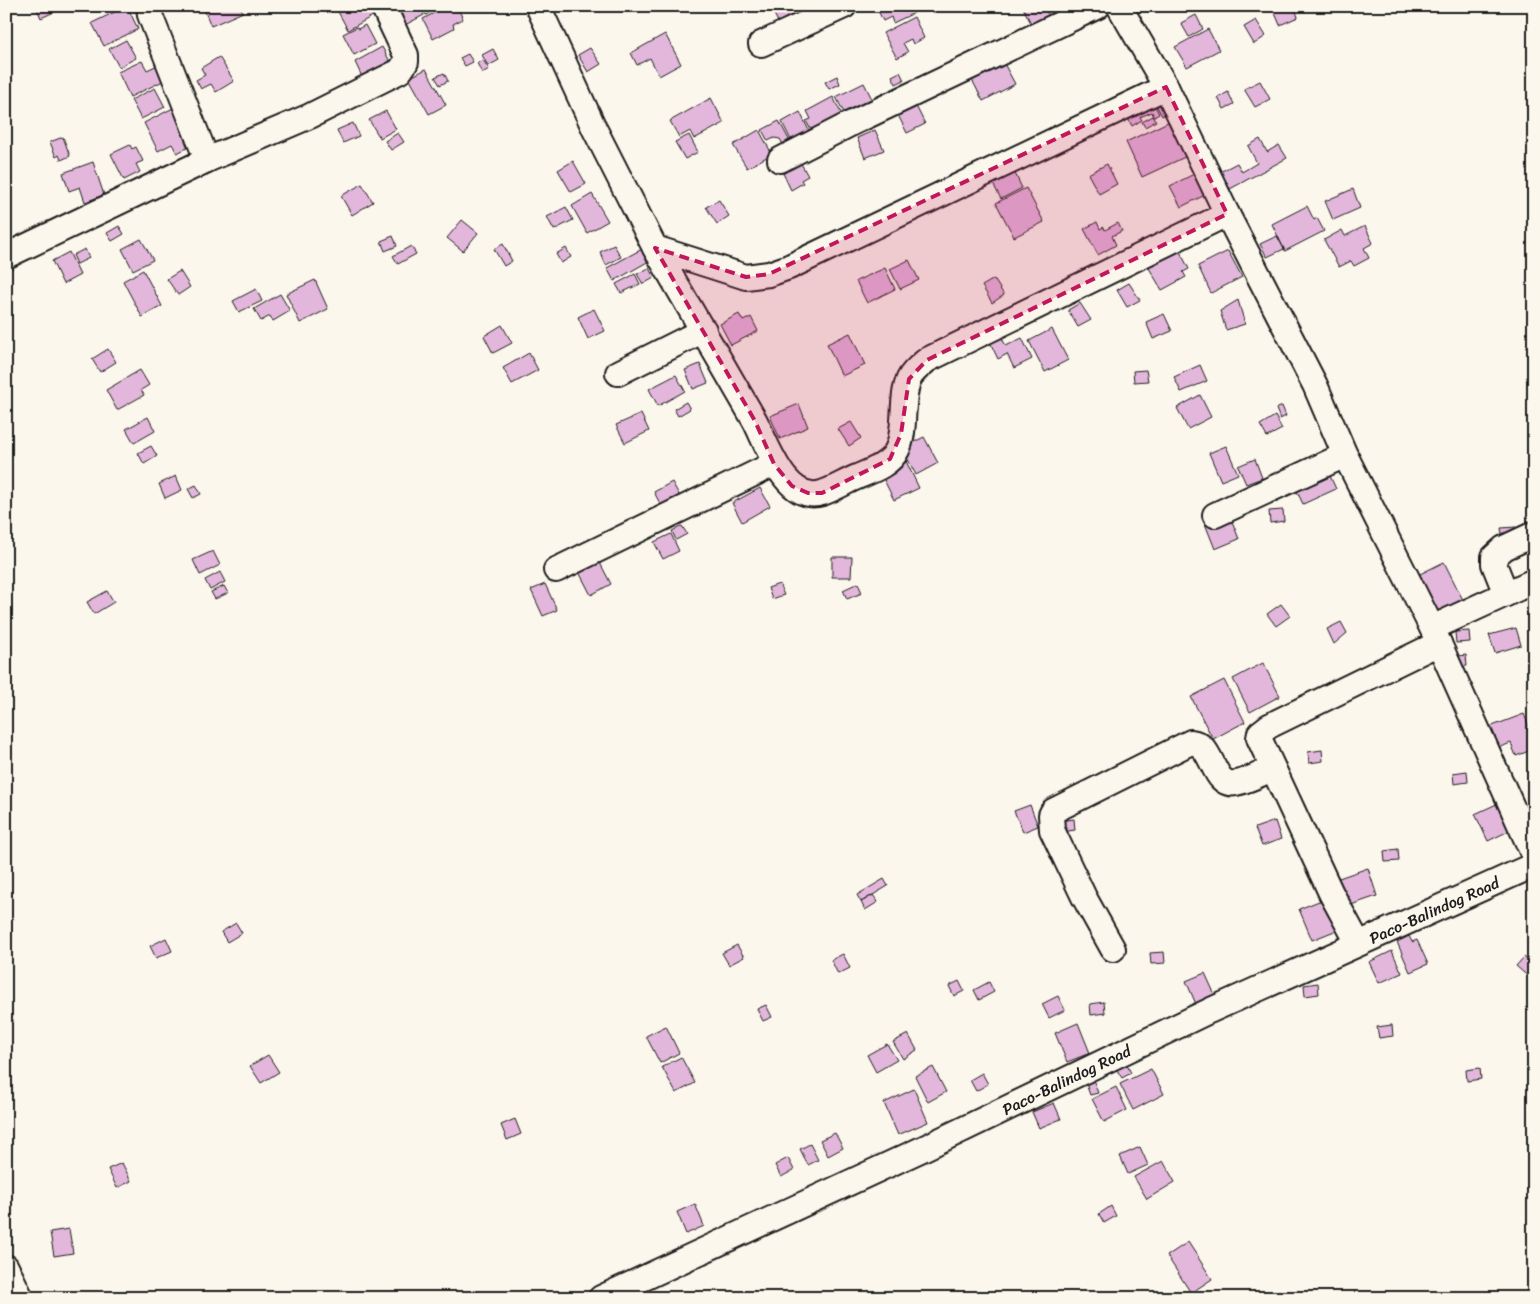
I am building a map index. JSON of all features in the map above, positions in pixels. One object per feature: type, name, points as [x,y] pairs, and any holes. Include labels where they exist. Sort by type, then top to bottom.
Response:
[{"type":"street","points":[[148,6],[208,160]]},
{"type":"street","points":[[6,256],[208,160],[310,116],[400,71],[406,62],[406,55],[383,6]]},
{"type":"street","points":[[538,6],[595,130],[655,248],[755,421],[774,464],[792,486],[800,490],[816,494],[822,493],[879,467],[890,459],[897,450],[901,434],[909,379],[927,360],[1227,214]]},
{"type":"street","points":[[761,44],[844,6]]},
{"type":"street","points":[[780,160],[850,124],[1098,6]]},
{"type":"street","points":[[1119,6],[1166,87],[1227,214],[1315,385],[1345,455],[1435,636],[1534,856]]},
{"type":"street","points":[[655,248],[746,277],[769,274],[789,268],[1166,87]]},
{"type":"street","points":[[618,373],[704,330]]},
{"type":"street","points":[[1215,515],[1345,455]]},
{"type":"street","points":[[556,570],[774,464]]},
{"type":"street","points":[[1506,594],[1494,564],[1494,557],[1504,548],[1534,534]]},
{"type":"street","points":[[1358,943],[1331,893],[1259,738],[1260,734],[1262,730],[1435,636],[1506,594],[1534,581]]},
{"type":"street","points":[[1113,949],[1084,897],[1052,830],[1051,815],[1053,811],[1191,742],[1197,743],[1205,749],[1219,775],[1229,783],[1236,783],[1273,769]]},
{"type":"street","name":"Paco-Balindog Road","points":[[601,1298],[911,1154],[1209,1011],[1534,865]]},
{"type":"street","points":[[6,1267],[21,1298]]},
{"type":"highlighted area","points":[[1166,87],[1227,214],[927,360],[909,379],[901,434],[890,459],[822,493],[808,493],[792,486],[774,464],[755,421],[655,248],[746,277],[769,274]]},
{"type":"building","points":[[36,6],[65,6],[65,7],[41,18]]},
{"type":"building","points":[[127,6],[138,29],[104,46],[92,23]]},
{"type":"building","points":[[240,6],[243,12],[211,26],[203,7]]},
{"type":"building","points":[[338,6],[374,6],[378,13],[348,30],[336,8]]},
{"type":"building","points":[[413,6],[420,6],[424,15],[401,27],[395,16]]},
{"type":"building","points":[[422,6],[442,6],[426,15]]},
{"type":"building","points":[[447,6],[457,6],[463,19],[453,24],[454,28],[433,39],[423,19]]},
{"type":"building","points":[[770,6],[808,6],[778,22]]},
{"type":"building","points":[[876,6],[910,6],[914,13],[893,23],[891,17],[883,21]]},
{"type":"building","points":[[1022,6],[1044,6],[1049,16],[1032,25]]},
{"type":"building","points":[[1272,6],[1294,6],[1298,17],[1280,25]]},
{"type":"building","points":[[1196,15],[1203,29],[1189,37],[1181,23]]},
{"type":"building","points":[[914,17],[924,38],[913,44],[911,39],[903,43],[908,52],[897,58],[883,33]]},
{"type":"building","points":[[1256,20],[1266,36],[1254,44],[1244,27]]},
{"type":"building","points":[[365,25],[375,44],[354,55],[343,34]]},
{"type":"building","points":[[1208,29],[1219,50],[1187,67],[1175,47]]},
{"type":"building","points":[[665,34],[681,64],[659,76],[650,58],[637,65],[631,53]]},
{"type":"building","points":[[126,40],[136,58],[119,67],[109,49]]},
{"type":"building","points":[[382,47],[393,67],[364,81],[355,62]]},
{"type":"building","points":[[590,48],[601,64],[588,72],[578,55]]},
{"type":"building","points":[[493,49],[499,60],[488,66],[482,55]]},
{"type":"building","points":[[468,54],[473,62],[465,66],[460,58]]},
{"type":"building","points":[[219,57],[234,81],[216,92],[211,84],[201,89],[196,80],[205,75],[201,68]]},
{"type":"building","points":[[1001,58],[1015,84],[983,101],[969,74]]},
{"type":"building","points":[[483,60],[489,69],[482,73],[477,63]]},
{"type":"building","points":[[142,61],[147,70],[160,64],[167,79],[130,97],[118,72]]},
{"type":"building","points":[[426,69],[446,105],[429,114],[409,78]]},
{"type":"building","points":[[900,72],[904,80],[896,84],[892,76]]},
{"type":"building","points":[[444,73],[448,81],[440,85],[435,77]]},
{"type":"building","points":[[837,76],[840,84],[829,89],[825,82]]},
{"type":"building","points":[[1260,81],[1270,99],[1255,107],[1244,89]]},
{"type":"building","points":[[864,83],[875,105],[847,119],[836,97]]},
{"type":"building","points":[[155,88],[165,107],[141,119],[131,100]]},
{"type":"building","points":[[1228,92],[1234,104],[1224,109],[1218,98]]},
{"type":"building","points":[[1169,94],[1176,109],[1162,116],[1154,101]]},
{"type":"building","points":[[833,97],[845,121],[815,137],[806,121],[811,119],[807,111]]},
{"type":"building","points":[[1151,97],[1159,114],[1154,117],[1152,112],[1140,117],[1142,120],[1132,126],[1124,111]]},
{"type":"building","points":[[711,98],[724,123],[694,139],[690,131],[679,137],[670,121]]},
{"type":"building","points":[[915,104],[925,124],[907,133],[897,113]]},
{"type":"building","points":[[179,105],[197,143],[177,153],[172,144],[158,151],[144,123]]},
{"type":"building","points":[[386,111],[396,129],[380,138],[369,120]]},
{"type":"building","points":[[800,112],[811,135],[793,144],[782,122]]},
{"type":"building","points":[[1153,116],[1156,121],[1145,127],[1142,122]]},
{"type":"building","points":[[779,121],[794,149],[787,152],[780,139],[774,138],[768,141],[762,130]]},
{"type":"building","points":[[1170,121],[1187,156],[1142,177],[1126,142]]},
{"type":"building","points":[[353,123],[359,136],[343,143],[337,130]]},
{"type":"building","points":[[759,130],[772,154],[747,168],[733,145]]},
{"type":"building","points":[[875,130],[884,150],[865,158],[857,138]]},
{"type":"building","points":[[398,133],[404,142],[391,150],[385,141]]},
{"type":"building","points":[[689,135],[698,152],[685,159],[675,142]]},
{"type":"building","points":[[63,137],[70,156],[61,160],[59,155],[56,157],[50,142]]},
{"type":"building","points":[[1260,139],[1267,152],[1279,145],[1287,158],[1230,189],[1220,172],[1237,163],[1242,172],[1257,163],[1248,146]]},
{"type":"building","points":[[130,145],[132,149],[136,147],[143,161],[136,164],[140,172],[124,180],[111,154]]},
{"type":"building","points":[[799,160],[808,176],[801,180],[803,183],[791,190],[781,169]]},
{"type":"building","points":[[573,161],[586,184],[571,192],[558,170]]},
{"type":"building","points":[[93,162],[104,195],[85,202],[80,187],[69,191],[63,173]]},
{"type":"building","points":[[1107,164],[1117,184],[1099,194],[1088,174]]},
{"type":"building","points":[[1012,167],[1022,188],[1001,199],[990,178]]},
{"type":"building","points":[[1194,174],[1205,195],[1181,207],[1170,186]]},
{"type":"building","points":[[362,184],[373,202],[352,215],[341,196]]},
{"type":"building","points":[[1026,188],[1044,222],[1014,237],[996,203]]},
{"type":"building","points":[[1353,189],[1360,208],[1333,220],[1325,201]]},
{"type":"building","points":[[592,194],[608,221],[587,233],[572,206]]},
{"type":"building","points":[[719,200],[729,216],[717,224],[706,207]]},
{"type":"building","points":[[1307,206],[1314,220],[1317,218],[1324,231],[1285,251],[1272,224]]},
{"type":"building","points":[[566,207],[573,220],[554,230],[547,217]]},
{"type":"building","points":[[462,220],[478,233],[463,251],[447,238]]},
{"type":"building","points":[[1097,222],[1100,229],[1104,227],[1105,230],[1118,223],[1122,231],[1112,236],[1116,245],[1098,255],[1084,229]]},
{"type":"building","points":[[119,226],[124,234],[112,241],[107,233]]},
{"type":"building","points":[[1365,226],[1373,243],[1364,248],[1369,258],[1354,266],[1351,261],[1339,267],[1324,240],[1342,230],[1345,236]]},
{"type":"building","points":[[393,236],[397,246],[385,251],[381,241]]},
{"type":"building","points":[[1277,236],[1284,249],[1267,257],[1260,244]]},
{"type":"building","points":[[141,239],[153,260],[133,270],[122,249]]},
{"type":"building","points":[[1174,240],[1189,269],[1183,272],[1186,277],[1162,290],[1146,263]]},
{"type":"building","points":[[503,244],[512,261],[504,266],[494,249]]},
{"type":"building","points":[[614,245],[621,257],[606,265],[600,252]]},
{"type":"building","points":[[411,246],[416,254],[398,264],[393,256]]},
{"type":"building","points":[[566,248],[571,257],[561,263],[556,254]]},
{"type":"building","points":[[85,249],[89,258],[77,264],[73,255]]},
{"type":"building","points":[[642,249],[649,261],[614,281],[607,268]]},
{"type":"building","points":[[1228,251],[1242,277],[1211,293],[1198,266]]},
{"type":"building","points":[[69,252],[80,275],[63,284],[52,261]]},
{"type":"building","points":[[909,260],[919,280],[900,289],[890,269]]},
{"type":"building","points":[[649,268],[654,278],[643,284],[637,274]]},
{"type":"building","points":[[885,268],[895,289],[867,303],[856,281]]},
{"type":"building","points":[[143,270],[162,306],[142,317],[123,281]]},
{"type":"building","points":[[180,271],[190,287],[178,295],[167,279]]},
{"type":"building","points":[[635,274],[640,284],[621,293],[616,284]]},
{"type":"building","points":[[994,279],[1004,295],[992,303],[982,286]]},
{"type":"building","points":[[315,280],[328,309],[300,323],[286,294]]},
{"type":"building","points":[[1129,283],[1140,300],[1127,307],[1117,290]]},
{"type":"building","points":[[256,289],[262,301],[239,312],[233,301]]},
{"type":"building","points":[[280,294],[290,311],[273,321],[270,316],[261,321],[254,309]]},
{"type":"building","points":[[1238,300],[1245,324],[1226,330],[1220,311]]},
{"type":"building","points":[[1080,303],[1091,320],[1078,327],[1068,310]]},
{"type":"building","points":[[594,309],[605,331],[588,339],[578,317]]},
{"type":"building","points":[[739,314],[743,321],[751,317],[758,331],[731,345],[720,324]]},
{"type":"building","points":[[1164,314],[1172,331],[1153,339],[1146,322]]},
{"type":"building","points":[[502,325],[512,343],[493,353],[484,336]]},
{"type":"building","points":[[997,329],[1006,346],[1022,338],[1032,359],[1014,368],[1007,354],[998,359],[986,334]]},
{"type":"building","points":[[1052,329],[1068,360],[1045,372],[1029,341]]},
{"type":"building","points":[[850,333],[865,365],[842,376],[827,344]]},
{"type":"building","points":[[108,349],[116,362],[100,372],[92,359]]},
{"type":"building","points":[[529,353],[538,370],[512,384],[503,368]]},
{"type":"building","points":[[700,364],[708,383],[693,389],[685,370]]},
{"type":"building","points":[[1200,365],[1207,381],[1181,392],[1174,377]]},
{"type":"building","points":[[140,370],[149,385],[141,390],[144,395],[117,410],[106,390]]},
{"type":"building","points":[[1146,370],[1148,381],[1134,382],[1133,371]]},
{"type":"building","points":[[676,375],[685,391],[658,406],[649,389]]},
{"type":"building","points":[[1200,395],[1211,417],[1188,429],[1177,408]]},
{"type":"building","points":[[686,402],[690,409],[678,416],[674,409]]},
{"type":"building","points":[[799,404],[808,427],[780,439],[770,416]]},
{"type":"building","points":[[1282,406],[1286,416],[1280,419],[1276,409]]},
{"type":"building","points":[[641,414],[649,431],[625,443],[616,425]]},
{"type":"building","points":[[1275,416],[1282,429],[1267,437],[1260,425]]},
{"type":"building","points":[[148,417],[155,431],[134,443],[126,429]]},
{"type":"building","points":[[851,422],[861,438],[849,446],[838,429]]},
{"type":"building","points":[[924,437],[938,463],[916,475],[902,448]]},
{"type":"building","points":[[151,446],[157,456],[144,464],[138,453]]},
{"type":"building","points":[[1226,446],[1238,474],[1221,481],[1209,453]]},
{"type":"building","points":[[903,455],[919,488],[894,500],[878,468]]},
{"type":"building","points":[[1255,459],[1262,478],[1246,484],[1238,466]]},
{"type":"building","points":[[1325,465],[1336,489],[1303,504],[1292,481]]},
{"type":"building","points":[[176,476],[182,490],[165,498],[159,484]]},
{"type":"building","points":[[672,482],[683,502],[664,511],[654,492]]},
{"type":"building","points":[[196,485],[201,494],[193,498],[188,489]]},
{"type":"building","points":[[760,488],[770,506],[742,522],[732,503]]},
{"type":"building","points":[[1283,510],[1284,521],[1270,523],[1269,511]]},
{"type":"building","points":[[1228,511],[1239,539],[1215,549],[1204,521]]},
{"type":"building","points":[[682,526],[687,534],[676,540],[672,531]]},
{"type":"building","points":[[1516,527],[1517,538],[1503,540],[1501,528]]},
{"type":"building","points":[[671,534],[679,551],[663,559],[654,542]]},
{"type":"building","points":[[213,551],[220,565],[200,575],[193,560]]},
{"type":"building","points":[[832,557],[852,557],[851,577],[832,577]]},
{"type":"building","points":[[599,561],[611,584],[591,595],[579,572]]},
{"type":"building","points":[[1444,562],[1464,602],[1436,615],[1416,576]]},
{"type":"building","points":[[220,572],[225,582],[210,590],[205,580]]},
{"type":"building","points":[[858,583],[862,593],[847,599],[843,590]]},
{"type":"building","points":[[545,584],[557,610],[543,616],[531,590]]},
{"type":"building","points":[[779,584],[784,595],[772,599],[768,588]]},
{"type":"building","points":[[224,586],[228,593],[215,599],[211,592]]},
{"type":"building","points":[[107,591],[114,602],[94,614],[87,602]]},
{"type":"building","points":[[1281,604],[1290,616],[1276,626],[1267,614]]},
{"type":"building","points":[[1341,622],[1347,633],[1334,644],[1327,629]]},
{"type":"building","points":[[1516,628],[1521,645],[1495,653],[1489,635]]},
{"type":"building","points":[[1469,631],[1470,642],[1456,643],[1455,632]]},
{"type":"building","points":[[1466,655],[1467,666],[1453,668],[1451,657]]},
{"type":"building","points":[[1263,663],[1280,696],[1250,712],[1233,679]]},
{"type":"building","points":[[1224,680],[1245,722],[1213,739],[1191,697]]},
{"type":"building","points":[[1524,714],[1534,739],[1534,749],[1516,756],[1511,743],[1495,749],[1487,728]]},
{"type":"building","points":[[1322,750],[1323,761],[1309,763],[1308,752]]},
{"type":"building","points":[[1467,771],[1468,782],[1454,784],[1453,773]]},
{"type":"building","points":[[1501,802],[1513,829],[1488,841],[1475,814]]},
{"type":"building","points":[[1030,805],[1038,826],[1023,832],[1014,811]]},
{"type":"building","points":[[1074,819],[1075,830],[1061,832],[1060,821]]},
{"type":"building","points":[[1275,821],[1281,839],[1262,846],[1255,828]]},
{"type":"building","points":[[1398,849],[1399,861],[1385,862],[1384,851]]},
{"type":"building","points":[[1368,868],[1377,896],[1345,907],[1336,879]]},
{"type":"building","points":[[884,879],[888,886],[861,902],[857,895]]},
{"type":"building","points":[[873,895],[878,902],[865,910],[861,902]]},
{"type":"building","points":[[1324,899],[1337,930],[1312,940],[1299,909]]},
{"type":"building","points":[[236,923],[242,933],[227,942],[221,932]]},
{"type":"building","points":[[1409,936],[1412,942],[1417,940],[1428,964],[1410,972],[1397,942]]},
{"type":"building","points":[[166,938],[172,951],[156,958],[150,946]]},
{"type":"building","points":[[737,945],[744,957],[729,965],[722,953]]},
{"type":"building","points":[[1392,951],[1402,973],[1379,983],[1369,962]]},
{"type":"building","points":[[1164,952],[1165,963],[1151,964],[1150,953]]},
{"type":"building","points":[[843,954],[850,968],[838,974],[831,960]]},
{"type":"building","points":[[1524,957],[1534,965],[1534,975],[1531,979],[1516,966]]},
{"type":"building","points":[[1205,973],[1215,995],[1196,1004],[1186,981]]},
{"type":"building","points":[[959,981],[964,991],[954,996],[949,986]]},
{"type":"building","points":[[989,982],[994,992],[979,1000],[974,990]]},
{"type":"building","points":[[1318,983],[1319,994],[1305,996],[1304,985]]},
{"type":"building","points":[[1058,996],[1065,1010],[1049,1018],[1042,1004]]},
{"type":"building","points":[[1104,1002],[1105,1013],[1091,1015],[1090,1004]]},
{"type":"building","points":[[766,1005],[772,1017],[763,1021],[757,1009]]},
{"type":"building","points":[[1078,1023],[1090,1053],[1067,1062],[1055,1033]]},
{"type":"building","points":[[1392,1025],[1393,1036],[1379,1038],[1377,1027]]},
{"type":"building","points":[[666,1026],[679,1053],[660,1063],[646,1036]]},
{"type":"building","points":[[908,1034],[917,1050],[903,1059],[893,1042]]},
{"type":"building","points":[[887,1044],[897,1060],[876,1072],[867,1055]]},
{"type":"building","points":[[268,1055],[279,1072],[261,1083],[250,1066]]},
{"type":"building","points":[[681,1057],[695,1083],[676,1093],[662,1067]]},
{"type":"building","points":[[1125,1061],[1131,1073],[1122,1078],[1115,1067]]},
{"type":"building","points":[[933,1067],[946,1092],[928,1102],[915,1076]]},
{"type":"building","points":[[1480,1068],[1481,1079],[1467,1081],[1466,1070]]},
{"type":"building","points":[[1151,1069],[1164,1094],[1133,1110],[1120,1084]]},
{"type":"building","points":[[982,1073],[988,1084],[976,1091],[970,1080]]},
{"type":"building","points":[[1093,1079],[1098,1093],[1090,1095],[1085,1081]]},
{"type":"building","points":[[1116,1087],[1127,1110],[1104,1122],[1092,1099]]},
{"type":"building","points":[[914,1089],[928,1122],[898,1135],[884,1103]]},
{"type":"building","points":[[1054,1103],[1061,1119],[1039,1128],[1032,1112]]},
{"type":"building","points":[[515,1119],[521,1134],[507,1140],[501,1125]]},
{"type":"building","points":[[835,1133],[843,1148],[828,1156],[820,1140]]},
{"type":"building","points":[[810,1144],[818,1160],[808,1165],[800,1149]]},
{"type":"building","points":[[1140,1147],[1148,1165],[1128,1174],[1120,1156]]},
{"type":"building","points":[[788,1158],[794,1170],[781,1177],[775,1165]]},
{"type":"building","points":[[1163,1161],[1175,1182],[1147,1199],[1134,1177]]},
{"type":"building","points":[[122,1163],[131,1181],[117,1188],[108,1169]]},
{"type":"building","points":[[695,1204],[704,1226],[686,1234],[677,1212]]},
{"type":"building","points":[[1111,1206],[1116,1216],[1104,1223],[1099,1214]]},
{"type":"building","points":[[69,1229],[73,1253],[54,1256],[50,1232]]},
{"type":"building","points":[[1188,1242],[1212,1279],[1191,1293],[1167,1256]]}]
